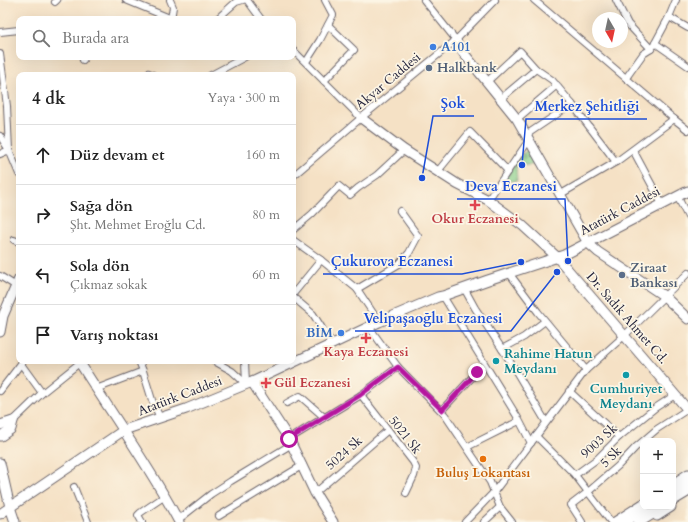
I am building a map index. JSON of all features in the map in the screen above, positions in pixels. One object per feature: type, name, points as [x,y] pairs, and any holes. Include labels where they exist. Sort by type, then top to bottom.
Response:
[{"type":"main road","points":[[676,488],[688,481]]},
{"type":"main road","points":[[676,498],[688,491]]},
{"type":"main road","points":[[624,522],[642,510]]},
{"type":"main road","points":[[640,522],[658,510]]},
{"type":"street","points":[[126,0],[164,16]]},
{"type":"street","points":[[170,0],[173,7],[172,16]]},
{"type":"street","points":[[220,16],[236,2],[243,0]]},
{"type":"street","points":[[247,0],[259,16]]},
{"type":"street","points":[[306,62],[333,16],[325,0]]},
{"type":"street","points":[[424,0],[456,40],[458,46],[517,119],[588,243],[598,252],[664,296],[688,319]]},
{"type":"street","name":"Akyar Caddesi","points":[[296,173],[456,40],[495,0]]},
{"type":"street","points":[[534,0],[688,130]]},
{"type":"street","points":[[616,0],[628,24],[651,49]]},
{"type":"street","points":[[626,78],[643,54],[651,49],[655,43],[670,17],[676,0]]},
{"type":"street","points":[[670,17],[688,28]]},
{"type":"street","points":[[324,81],[354,50],[328,25]]},
{"type":"street","points":[[0,32],[16,30]]},
{"type":"street","points":[[456,40],[462,42],[517,110],[517,119]]},
{"type":"street","points":[[655,43],[688,66]]},
{"type":"street","points":[[491,78],[520,51],[536,69],[557,86],[616,162]]},
{"type":"street","points":[[296,53],[361,118]]},
{"type":"street","points":[[0,54],[7,106],[9,150]]},
{"type":"street","points":[[217,72],[239,60]]},
{"type":"street","points":[[505,95],[536,69]]},
{"type":"street","points":[[517,119],[557,86]]},
{"type":"street","points":[[488,200],[508,171],[527,138],[572,104]]},
{"type":"street","name":"Dr. Sadık Ahmet Cd.","points":[[361,118],[404,150],[458,184],[488,200],[522,225],[557,258],[625,335],[688,410]]},
{"type":"street","points":[[561,194],[616,162],[662,126],[674,119]]},
{"type":"street","points":[[438,171],[470,132],[508,171]]},
{"type":"street","points":[[0,136],[9,150],[16,167]]},
{"type":"street","points":[[0,154],[9,150]]},
{"type":"street","points":[[296,227],[312,214],[339,186],[350,196],[358,188],[377,175],[404,150]]},
{"type":"street","points":[[633,150],[662,204]]},
{"type":"street","name":"Atatürk Caddesi","points":[[296,361],[379,322],[438,297],[557,258],[688,191]]},
{"type":"street","points":[[678,196],[688,217]]},
{"type":"street","points":[[357,289],[399,264],[409,253],[418,236],[400,211]]},
{"type":"street","points":[[296,242],[357,289],[379,322]]},
{"type":"street","points":[[296,292],[321,260]]},
{"type":"street","points":[[509,273],[545,321],[586,370]]},
{"type":"street","points":[[465,522],[494,492],[586,370],[625,335],[688,273]]},
{"type":"street","points":[[0,276],[16,281]]},
{"type":"street","points":[[0,332],[3,316],[16,287]]},
{"type":"street","points":[[464,288],[546,422]]},
{"type":"street","points":[[443,296],[531,443]]},
{"type":"street","points":[[296,299],[313,314],[332,344]]},
{"type":"street","points":[[502,349],[524,337],[545,321]]},
{"type":"street","points":[[369,327],[398,367],[442,410],[490,482],[500,507],[512,522]]},
{"type":"street","points":[[0,391],[21,364]]},
{"type":"street","points":[[23,364],[42,393]]},
{"type":"street","points":[[0,431],[11,429],[13,421],[42,393],[78,364]]},
{"type":"street","points":[[81,364],[166,496],[179,521],[211,494],[290,442],[324,417],[360,395],[398,367]]},
{"type":"street","points":[[140,364],[152,400],[160,418]]},
{"type":"street","points":[[219,364],[248,383],[290,442],[303,465],[315,493],[333,522]]},
{"type":"street","points":[[245,364],[248,383]]},
{"type":"street","name":"Atatürk Caddesi","points":[[0,514],[124,430],[186,409],[289,364]]},
{"type":"street","points":[[96,389],[143,371]]},
{"type":"street","points":[[442,410],[477,372]]},
{"type":"street","points":[[569,391],[618,437]]},
{"type":"street","name":"5021 Sk","points":[[360,395],[413,462],[416,468],[414,476],[406,492]]},
{"type":"street","name":"9003 Sk","points":[[575,476],[597,459],[618,437],[655,408],[675,395]]},
{"type":"street","points":[[287,403],[300,396],[324,417]]},
{"type":"street","name":"5 Sk","points":[[582,522],[571,505],[618,466],[636,447],[657,429],[688,410]]},
{"type":"street","points":[[466,447],[519,421]]},
{"type":"street","name":"5024 Sk","points":[[315,493],[388,430]]},
{"type":"street","points":[[536,436],[575,476],[611,522]]},
{"type":"street","points":[[0,463],[15,522]]},
{"type":"street","points":[[219,516],[303,465]]},
{"type":"street","points":[[676,482],[688,474]]},
{"type":"street","points":[[74,487],[86,521]]},
{"type":"street","points":[[142,522],[138,515],[166,496]]},
{"type":"street","points":[[676,504],[688,496]]},
{"type":"street","points":[[615,522],[640,506]]},
{"type":"street","points":[[484,522],[500,507]]},
{"type":"street","points":[[648,522],[666,510]]},
{"type":"green space","points":[[529,149],[533,149],[540,164],[516,166],[517,181],[503,181],[521,155]]},
{"type":"place","name":"A101","points":[[433,47]]},
{"type":"place","name":"Halkbank","points":[[429,68]]},
{"type":"place","name":"Merkez Şehitliği","points":[[522,165]]},
{"type":"place","name":"Şok","points":[[422,178]]},
{"type":"place","name":"Okur Eczanesi","points":[[475,205]]},
{"type":"place","name":"Deva Eczanesi","points":[[568,261]]},
{"type":"place","name":"Çukurova Eczanesi","points":[[521,262]]},
{"type":"place","name":"Velipaşaoğlu Eczanesi","points":[[557,272]]},
{"type":"place","name":"Ziraat Bankası","points":[[622,275]]},
{"type":"place","name":"BİM","points":[[341,333]]},
{"type":"place","name":"Kaya Eczanesi","points":[[366,338]]},
{"type":"place","name":"Rahime Hatun Meydanı","points":[[496,361]]},
{"type":"place","name":"Cumhuriyet Meydanı","points":[[626,375]]},
{"type":"place","name":"Gül Eczanesi","points":[[266,383]]},
{"type":"place","name":"Buluş Lokantası","points":[[483,459]]},
{"type":"route","points":[[289,439],[360,395],[398,367],[442,410],[477,372]]}]
